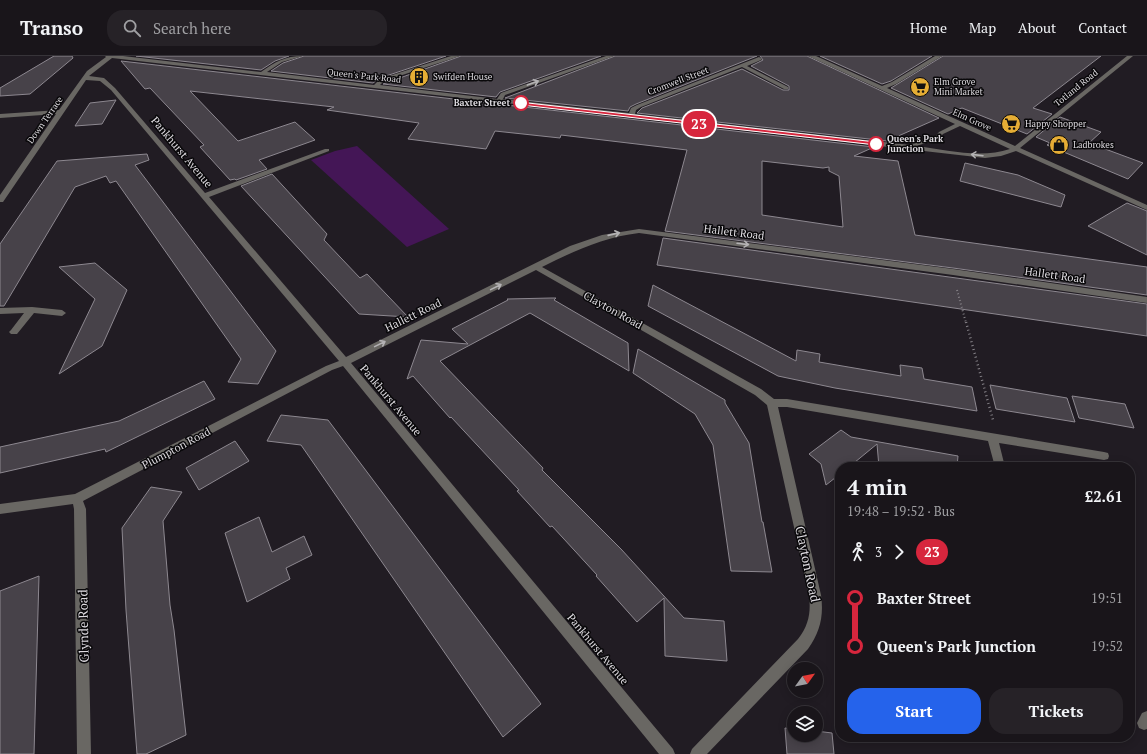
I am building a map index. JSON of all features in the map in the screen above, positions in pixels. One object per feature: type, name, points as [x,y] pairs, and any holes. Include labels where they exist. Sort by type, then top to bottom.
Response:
[{"type":"street","name":"Queen's Park Road","points":[[108,56],[985,156],[1001,154],[1015,149]]},
{"type":"street","name":"Down Terrace","points":[[0,200],[85,78],[92,69],[111,56]]},
{"type":"street","points":[[145,61],[151,56]]},
{"type":"street","points":[[261,74],[280,62],[300,56]]},
{"type":"street","points":[[375,87],[381,80],[457,56]]},
{"type":"street","points":[[499,101],[504,94],[611,56]]},
{"type":"street","name":"Elm Grove","points":[[811,56],[1147,208]]},
{"type":"street","points":[[882,88],[894,83],[939,56]]},
{"type":"street","name":"Totland Road","points":[[1015,149],[1130,56]]},
{"type":"street","name":"Cromwell Street","points":[[631,116],[633,109],[639,106],[759,59]]},
{"type":"street","points":[[742,66],[786,88]]},
{"type":"street","name":"Pankhurst Avenue","points":[[85,78],[101,78],[104,80],[345,362],[668,754]]},
{"type":"street","points":[[0,116],[62,112]]},
{"type":"street","name":"Queen's Park Road","points":[[904,147],[928,142],[959,124]]},
{"type":"street","points":[[204,196],[327,150]]},
{"type":"street","name":"Hallett Road","points":[[345,362],[573,248],[598,238],[619,232],[639,231],[952,272],[1147,300]]},
{"type":"street","name":"Clayton Road","points":[[536,267],[758,392],[772,403],[815,595],[816,620],[814,630],[803,644],[697,754]]},
{"type":"street","points":[[0,310],[32,310],[62,313]]},
{"type":"street","points":[[14,332],[32,310]]},
{"type":"street","name":"Plumpton Road","points":[[0,509],[77,499],[324,370],[345,362]]},
{"type":"street","points":[[772,403],[787,403],[1104,456]]},
{"type":"street","points":[[995,438],[999,462]]},
{"type":"street","name":"Glynde Road","points":[[77,499],[80,509],[84,754]]},
{"type":"path","points":[[952,272],[995,438]]},
{"type":"shaded area","points":[[357,146],[449,229],[407,247],[311,160],[335,151]]},
{"type":"building","points":[[54,56],[72,56],[73,58],[30,94],[0,96],[0,88]]},
{"type":"building","points":[[136,56],[289,56],[275,61],[261,70]]},
{"type":"building","points":[[304,56],[446,56],[380,78],[373,83],[271,71],[283,63]]},
{"type":"building","points":[[461,56],[601,56],[500,92],[496,97],[383,84]]},
{"type":"building","points":[[615,56],[757,56],[636,104],[630,107],[628,111],[505,98]]},
{"type":"building","points":[[760,56],[807,56],[939,118],[887,141],[637,113],[642,108],[742,69],[783,90],[789,90],[789,86],[751,66],[763,60]]},
{"type":"building","points":[[820,56],[932,56],[891,81],[882,84]]},
{"type":"building","points":[[943,56],[1101,56],[1033,108],[1052,114],[1027,134],[962,108],[948,114],[891,88]]},
{"type":"building","points":[[121,61],[874,147],[854,156],[898,161],[915,235],[1147,267],[1147,295],[953,268],[665,231],[687,150],[561,135],[560,138],[495,131],[486,149],[408,139],[419,123],[327,110],[334,107],[190,91],[238,141],[295,122],[315,140],[259,160],[267,169],[236,180],[230,180],[200,147],[204,145],[150,88],[145,89]],"holes":[[[762,161],[823,168],[829,167],[829,171],[839,176],[843,227],[762,215]]]},
{"type":"building","points":[[116,100],[102,124],[75,126],[90,103]]},
{"type":"building","points":[[1060,117],[1101,132],[1089,143],[1143,163],[1128,179],[1047,145],[1050,143],[1036,137]]},
{"type":"building","points":[[147,154],[149,160],[135,165],[276,351],[258,384],[228,382],[241,359],[116,181],[110,183],[106,176],[75,187],[4,306],[0,306],[0,244],[57,161]]},
{"type":"building","points":[[965,163],[1018,175],[1065,195],[1061,207],[960,181]]},
{"type":"building","points":[[272,174],[327,234],[324,240],[360,278],[367,274],[408,317],[359,314],[241,186]]},
{"type":"building","points":[[1127,203],[1147,211],[1147,255],[1088,226]]},
{"type":"building","points":[[663,238],[1147,304],[1147,336],[657,265]]},
{"type":"building","points":[[95,263],[127,290],[102,346],[59,374],[95,299],[59,267]]},
{"type":"building","points":[[653,285],[796,361],[797,350],[820,354],[819,362],[901,376],[900,365],[922,368],[924,379],[972,387],[977,411],[835,388],[778,376],[648,306]]},
{"type":"building","points":[[556,298],[554,300],[628,343],[629,371],[530,313],[440,361],[543,468],[542,470],[621,549],[684,618],[724,621],[727,661],[665,656],[664,598],[637,622],[596,576],[597,575],[552,526],[550,527],[517,491],[519,490],[451,417],[450,418],[413,376],[407,379],[421,340],[468,344],[452,329],[508,300],[507,299]]},
{"type":"building","points":[[638,349],[725,400],[725,403],[749,443],[772,572],[731,571],[713,445],[695,414],[633,373]]},
{"type":"building","points":[[204,381],[215,399],[106,452],[105,449],[0,473],[0,447],[119,421]]},
{"type":"building","points":[[990,385],[1067,398],[1075,422],[996,409]]},
{"type":"building","points":[[1072,396],[1125,404],[1134,428],[1079,418]]},
{"type":"building","points":[[281,415],[328,420],[541,704],[503,737],[301,445],[267,441]]},
{"type":"building","points":[[841,430],[851,437],[958,456],[957,462],[879,462],[877,444],[855,462],[835,462],[835,478],[826,485],[821,464],[809,454]]},
{"type":"building","points":[[235,441],[249,461],[199,490],[186,468]]},
{"type":"building","points":[[151,487],[182,492],[163,521],[170,605],[186,735],[146,754],[137,754],[126,610],[122,528]]},
{"type":"building","points":[[259,517],[272,552],[304,536],[312,555],[286,568],[290,579],[247,602],[225,533]]},
{"type":"building","points":[[39,576],[34,754],[0,754],[0,591]]},
{"type":"building","points":[[785,728],[787,728],[787,742],[823,742],[823,732],[832,733],[834,754],[787,754]]},
{"type":"bus line","name":"23","points":[[521,103],[876,144]]},
{"type":"place","name":"Swifden House","points":[[419,77]]},
{"type":"place","name":"Elm Grove Mini Market","points":[[920,87]]},
{"type":"place","name":"Baxter Street","points":[[521,103]]},
{"type":"place","name":"Happy Shopper","points":[[1011,124]]},
{"type":"place","name":"Queen's Park Junction","points":[[876,144]]},
{"type":"place","name":"Ladbrokes","points":[[1059,145]]}]
